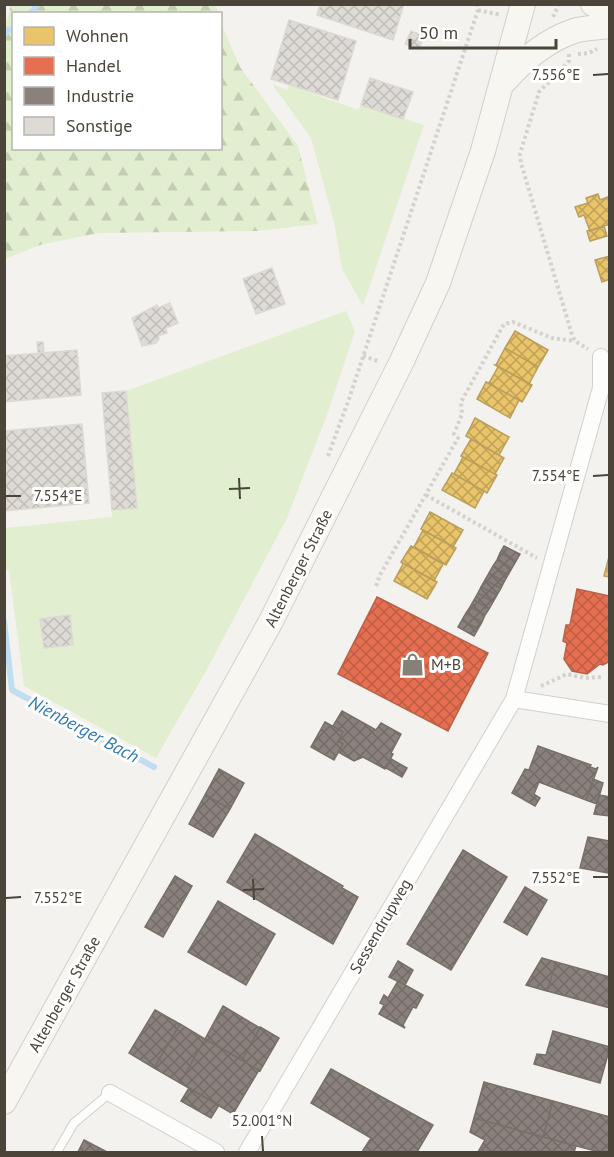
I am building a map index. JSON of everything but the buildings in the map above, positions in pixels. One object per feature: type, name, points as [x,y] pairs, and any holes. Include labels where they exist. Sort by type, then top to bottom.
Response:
[{"type":"main road","name":"Altenberger Straße","points":[[4,1102],[254,652],[399,368],[438,282],[483,151],[523,4]]},
{"type":"main road","points":[[593,4],[609,13]]},
{"type":"main road","points":[[503,82],[539,49],[559,37],[578,30],[609,26]]},
{"type":"street","name":"Sessendrupweg","points":[[247,1152],[514,699],[601,388],[601,357]]},
{"type":"street","points":[[514,699],[609,714]]},
{"type":"street","points":[[110,1093],[216,1152]]},
{"type":"lane","points":[[57,1152],[74,1123],[110,1093]]},
{"type":"path","points":[[324,466],[349,399],[478,10],[477,4]]},
{"type":"path","points":[[559,4],[550,24],[569,54],[569,61],[539,92],[520,154],[520,163],[575,341]]},
{"type":"path","points":[[376,586],[380,575],[458,438],[454,434],[462,414],[461,402],[504,324],[513,322],[552,338],[575,341],[601,357]]},
{"type":"path","points":[[426,495],[551,565]]},
{"type":"path","points":[[514,699],[567,674],[585,678],[603,677]]},
{"type":"green space","points":[[11,5],[216,5],[218,12],[12,12],[12,150],[222,150],[222,25],[240,67],[298,146],[318,224],[257,231],[98,233],[40,245],[5,259],[4,31]]},
{"type":"green space","points":[[272,84],[287,90],[289,85],[358,110],[361,105],[424,125],[363,306],[342,269],[334,222],[311,138]]},
{"type":"green space","points":[[346,311],[355,331],[328,412],[287,518],[206,671],[156,758],[24,686],[9,570],[5,570],[5,528],[112,517],[112,510],[136,507],[126,391]]},
{"type":"waterway","name":"Nienberger Bach","points":[[32,12],[38,4]]},
{"type":"waterway","name":"Nienberger Bach","points":[[5,34],[12,29]]},
{"type":"waterway","name":"Nienberger Bach","points":[[4,621],[12,690],[154,767]]},
{"type":"place","name":"M+B","points":[[413,664]]}]
